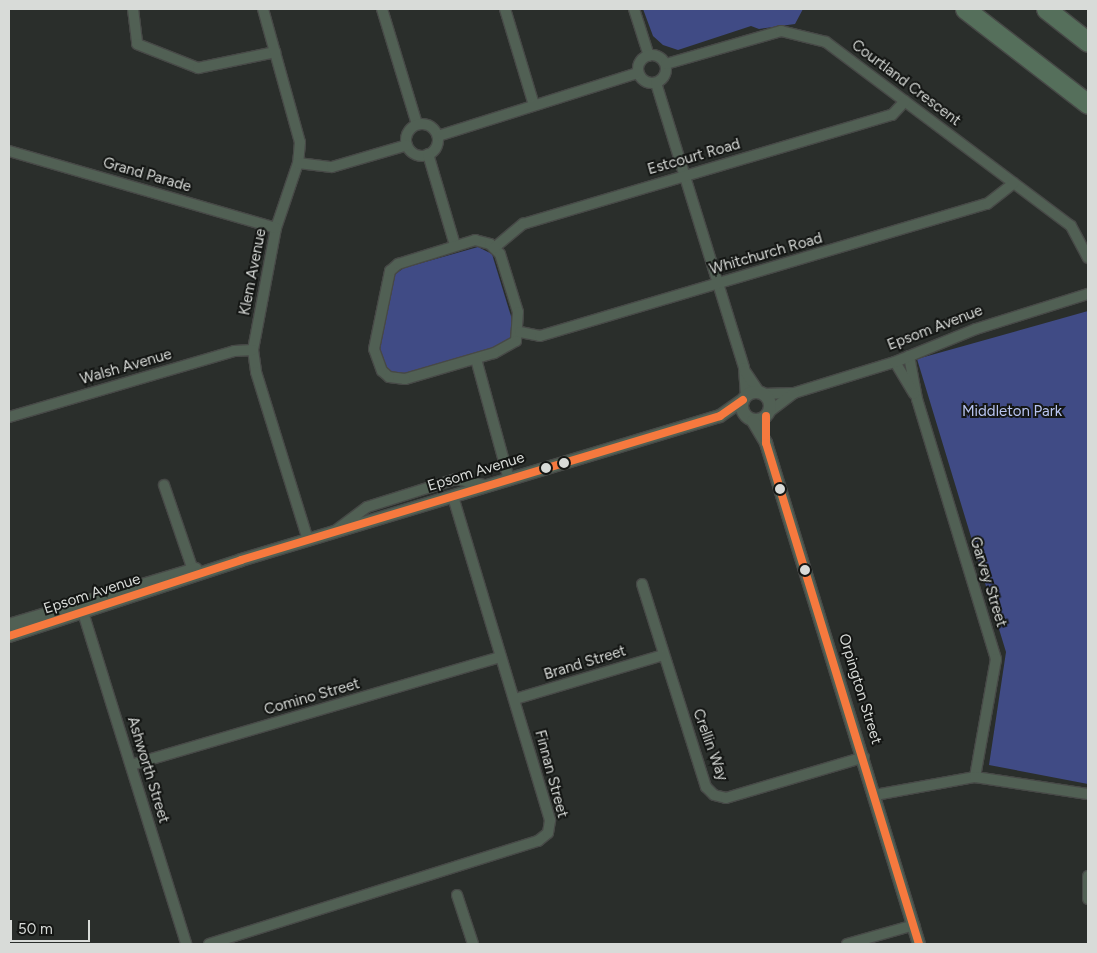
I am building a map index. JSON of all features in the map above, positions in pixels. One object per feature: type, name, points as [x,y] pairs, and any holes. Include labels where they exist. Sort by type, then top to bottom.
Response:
[{"type":"highway","points":[[965,9],[1088,104]]},
{"type":"highway","points":[[1046,9],[1088,42]]},
{"type":"street","points":[[133,9],[136,44],[198,68],[275,52]]},
{"type":"street","name":"Klem Avenue","points":[[263,9],[300,142],[298,163],[276,228],[253,350],[256,372],[308,540]]},
{"type":"street","points":[[382,9],[417,124]]},
{"type":"street","points":[[505,9],[534,105]]},
{"type":"street","points":[[634,9],[648,56]]},
{"type":"street","name":"Courtland Crescent","points":[[666,64],[781,31],[826,42],[1071,226],[1088,258]]},
{"type":"street","points":[[648,56],[658,56],[666,64],[666,74],[656,83],[647,83],[638,73],[640,63],[648,56]]},
{"type":"street","points":[[438,136],[638,73]]},
{"type":"street","points":[[656,83],[687,174],[744,368],[744,398],[749,419],[768,414]]},
{"type":"street","name":"Estcourt Road","points":[[494,248],[523,224],[892,115],[905,101]]},
{"type":"street","points":[[417,124],[427,124],[438,136],[437,145],[428,154],[420,155],[407,145],[409,130],[417,124]]},
{"type":"street","points":[[298,163],[332,167],[407,145]]},
{"type":"street","name":"Grand Parade","points":[[9,151],[276,228]]},
{"type":"street","points":[[428,154],[455,245]]},
{"type":"street","name":"Whitchurch Road","points":[[520,332],[540,336],[987,204],[1014,183]]},
{"type":"street","points":[[481,240],[494,248],[510,287],[520,332],[510,347],[476,359],[405,379],[395,379],[382,371],[375,355],[385,282],[390,271],[398,264],[455,245],[481,240]]},
{"type":"street","name":"Epsom Avenue","points":[[9,632],[194,573],[720,416],[744,398],[761,393],[794,393],[895,362],[976,329],[1088,294]]},
{"type":"street","name":"Walsh Avenue","points":[[9,417],[234,351],[253,350]]},
{"type":"street","name":"Garvey Street","points":[[909,356],[917,399],[996,659],[975,777]]},
{"type":"street","points":[[476,359],[509,480]]},
{"type":"street","name":"Garvey Street","points":[[895,362],[917,399]]},
{"type":"street","points":[[744,368],[761,393]]},
{"type":"street","name":"Orpington Street","points":[[761,393],[769,402],[766,443]]},
{"type":"street","name":"Epsom Avenue","points":[[768,414],[794,393]]},
{"type":"street","name":"Epsom Avenue","points":[[720,416],[749,419]]},
{"type":"street","name":"Orpington Street","points":[[749,419],[766,443],[920,944]]},
{"type":"street","points":[[332,533],[367,507],[456,480],[488,486]]},
{"type":"street","points":[[164,485],[194,573]]},
{"type":"street","name":"Finnan Street","points":[[209,944],[544,837],[550,820],[453,496]]},
{"type":"street","name":"Crellin Way","points":[[642,584],[706,787],[714,795],[726,798],[864,757]]},
{"type":"street","name":"Ashworth Street","points":[[82,610],[186,944]]},
{"type":"street","name":"Brand Street","points":[[515,699],[664,655]]},
{"type":"street","name":"Comino Street","points":[[131,765],[501,658]]},
{"type":"street","points":[[875,795],[975,777],[1088,794]]},
{"type":"street","points":[[1088,876],[1088,899]]},
{"type":"street","points":[[457,895],[473,944]]},
{"type":"street","points":[[847,944],[914,925]]},
{"type":"green space","points":[[643,9],[803,9],[795,24],[759,29],[751,26],[678,50],[663,45],[653,36]]},
{"type":"green space","points":[[478,247],[492,254],[514,326],[511,339],[504,346],[403,376],[387,372],[376,350],[394,275],[404,268]]},
{"type":"green space","name":"Middleton Park","points":[[1088,311],[1088,784],[989,765],[1006,652],[917,359]]},
{"type":"transit line","points":[[9,636],[241,560],[720,416],[743,400]]},
{"type":"transit line","points":[[766,416],[766,443],[919,944]]}]
